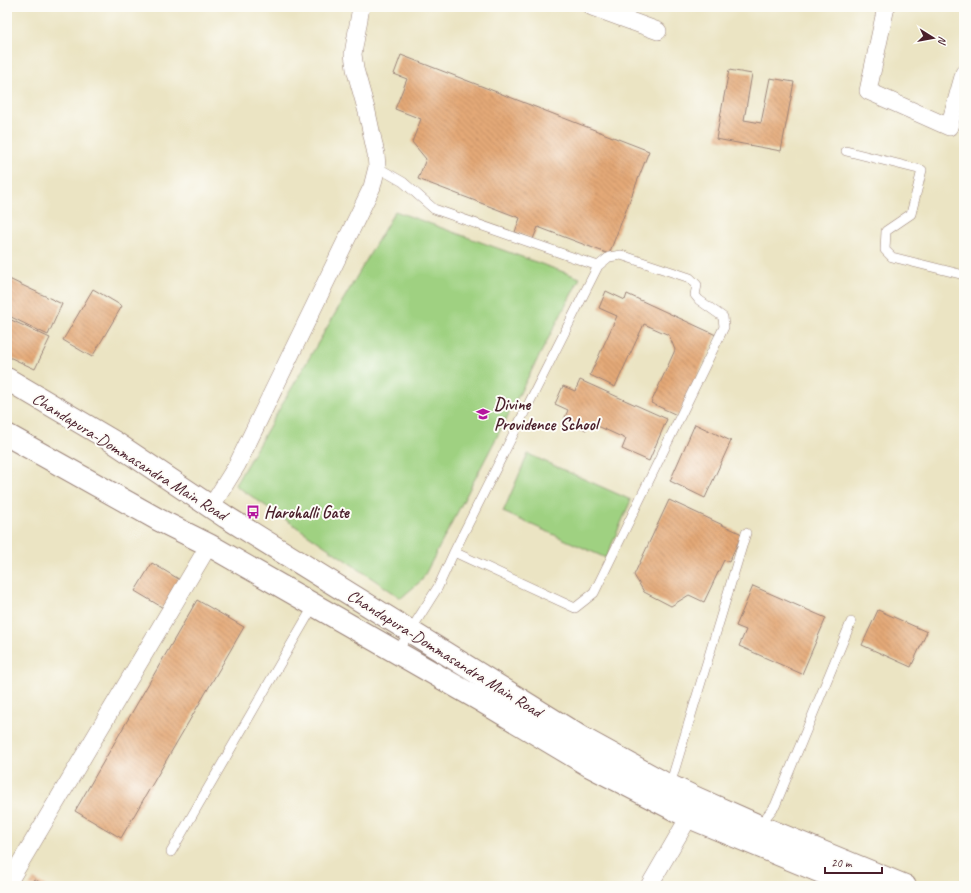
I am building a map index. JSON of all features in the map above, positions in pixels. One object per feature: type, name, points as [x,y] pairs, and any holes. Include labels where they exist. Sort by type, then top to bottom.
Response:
[{"type":"main road","name":"Chandapura-Dommasandra Main Road","points":[[7,379],[114,442],[211,507],[582,738],[665,794],[689,817],[855,886]]},
{"type":"main road","name":"Chandapura-Dommasandra Main Road","points":[[7,435],[118,497],[209,545],[480,700],[590,766],[665,794],[759,826],[905,886]]},
{"type":"street","points":[[211,507],[240,458],[372,187],[377,167],[376,154],[355,69],[353,54],[361,7]]},
{"type":"street","points":[[592,7],[658,31]]},
{"type":"street","points":[[886,7],[868,91],[949,127],[964,73]]},
{"type":"street","points":[[7,885],[209,545]]},
{"type":"street","points":[[649,886],[689,817]]},
{"type":"lane","points":[[846,151],[922,170],[911,214],[886,231],[885,250],[892,257],[964,275]]},
{"type":"lane","points":[[377,167],[403,182],[434,209],[598,266]]},
{"type":"lane","points":[[397,652],[438,587],[454,552],[598,266],[608,257],[621,255],[690,278],[697,285],[695,295],[699,300],[723,317],[724,327],[594,593],[575,608],[454,552]]},
{"type":"lane","points":[[665,794],[746,533]]},
{"type":"lane","points":[[171,852],[314,605]]},
{"type":"lane","points":[[759,826],[775,806],[851,622]]},
{"type":"green space","points":[[395,211],[580,278],[422,580],[401,598],[235,485]]},
{"type":"green space","points":[[528,454],[631,500],[606,558],[503,512]]},
{"type":"building","points":[[401,55],[649,151],[609,254],[538,227],[533,239],[515,232],[520,218],[418,179],[426,159],[412,142],[421,119],[395,109],[407,79],[394,74]]},
{"type":"building","points":[[729,70],[752,74],[744,120],[761,123],[770,78],[794,82],[781,151],[716,139]]},
{"type":"building","points":[[7,278],[62,304],[48,335],[7,315]]},
{"type":"building","points":[[93,289],[122,306],[92,357],[63,340]]},
{"type":"building","points":[[606,291],[625,300],[627,294],[716,335],[679,416],[651,403],[675,350],[669,335],[644,324],[615,387],[590,375],[617,316],[599,308]]},
{"type":"building","points":[[7,318],[50,338],[35,369],[7,356]]},
{"type":"building","points":[[580,380],[667,419],[649,461],[622,449],[626,439],[589,422],[586,430],[564,420],[568,410],[555,404],[563,386],[575,391]]},
{"type":"building","points":[[695,424],[731,441],[705,498],[670,481]]},
{"type":"building","points":[[669,500],[742,534],[729,562],[724,560],[704,602],[689,595],[671,606],[644,592],[634,575]]},
{"type":"building","points":[[152,563],[182,581],[165,609],[135,591]]},
{"type":"building","points":[[753,586],[826,618],[802,674],[739,646],[746,630],[736,626]]},
{"type":"building","points":[[197,600],[244,627],[121,838],[75,811]]},
{"type":"building","points":[[878,610],[927,632],[911,667],[862,645]]},
{"type":"building","points":[[34,879],[46,886],[29,886]]},
{"type":"place","name":"Divine Providence School","points":[[483,414]]},
{"type":"place","name":"Harohalli Gate","points":[[253,512]]}]
